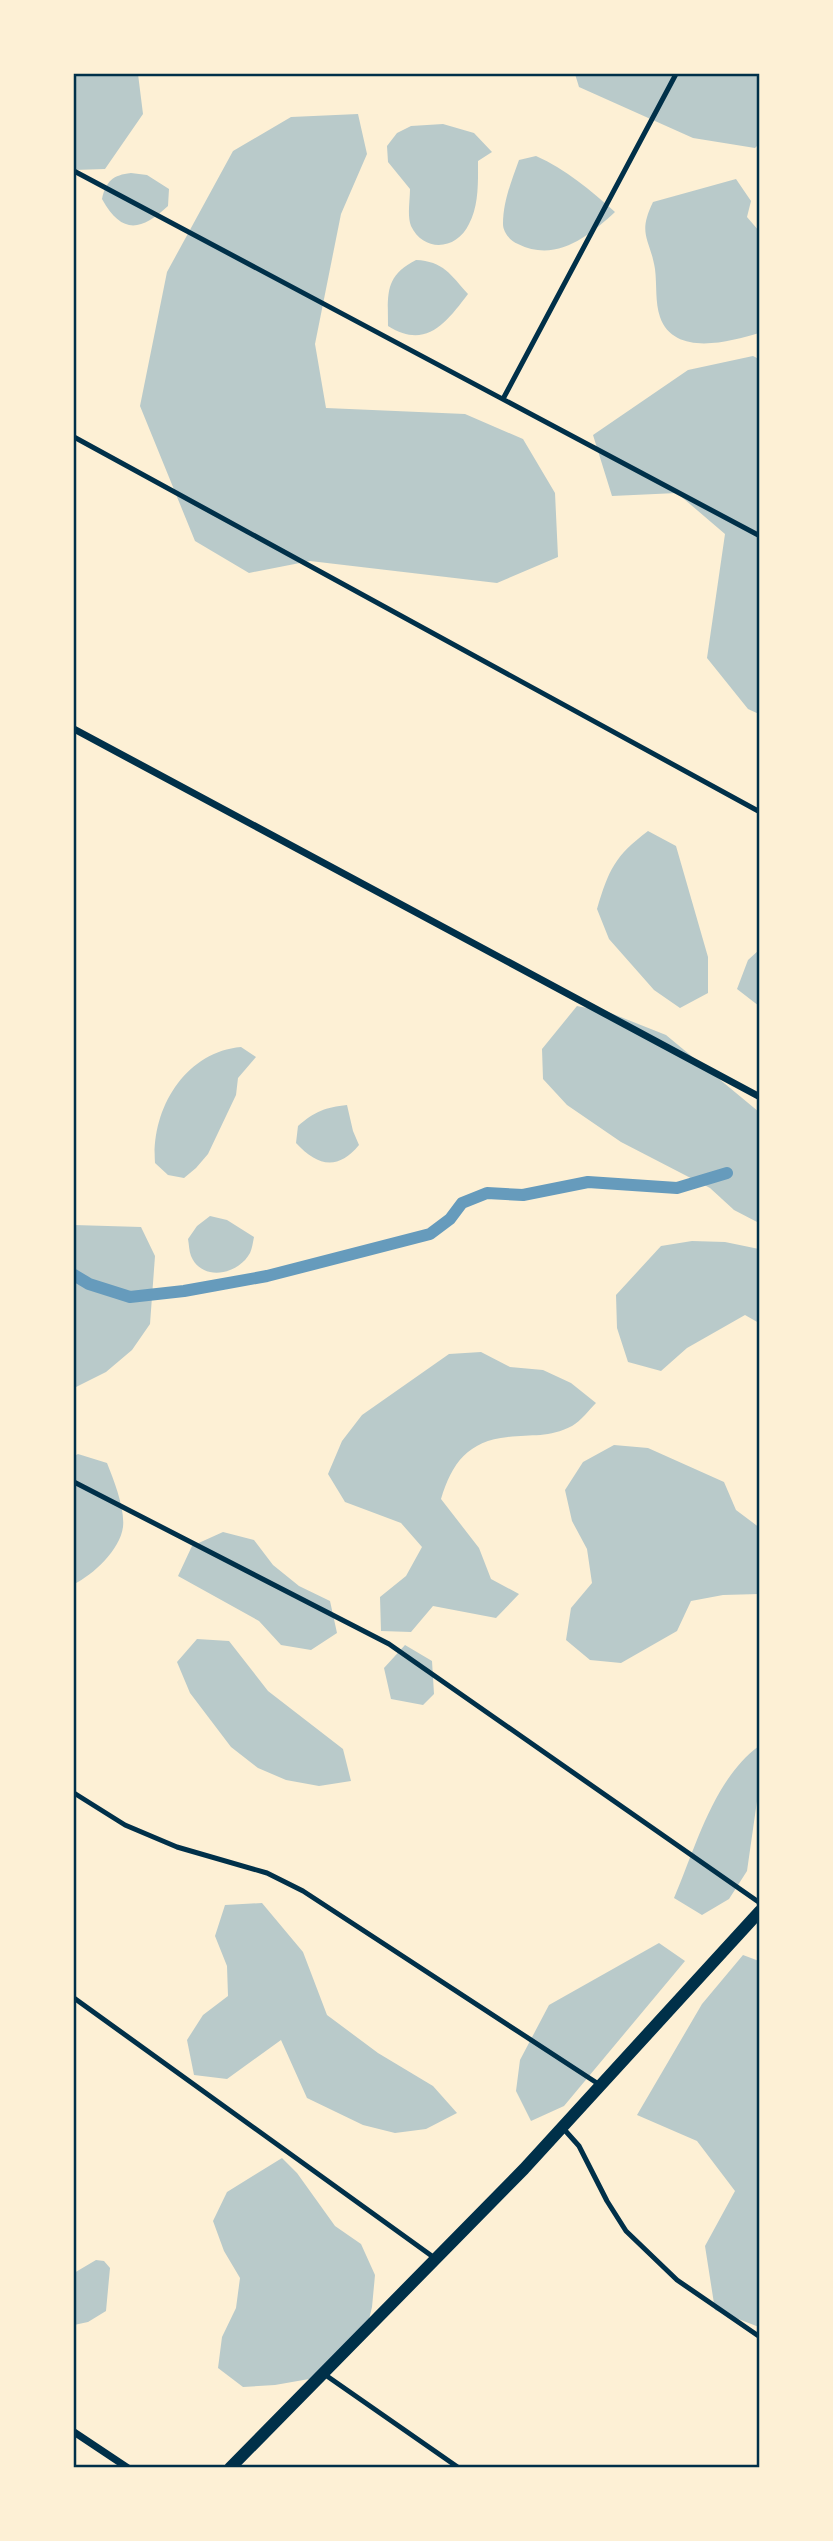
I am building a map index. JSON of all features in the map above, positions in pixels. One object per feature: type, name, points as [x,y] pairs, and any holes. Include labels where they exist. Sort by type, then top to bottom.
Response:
[{"type":"street","points":[[74,729],[760,1097]]},
{"type":"street","points":[[230,2468],[562,2127],[760,1911]]},
{"type":"street","points":[[74,2432],[128,2468]]},
{"type":"lane","points":[[503,399],[676,74]]},
{"type":"lane","points":[[74,171],[760,536]]},
{"type":"lane","points":[[74,437],[760,812]]},
{"type":"lane","points":[[74,1482],[389,1644],[760,1903]]},
{"type":"lane","points":[[74,1793],[125,1825],[177,1847],[267,1874],[303,1891],[600,2085]]},
{"type":"lane","points":[[74,1998],[436,2259]]},
{"type":"lane","points":[[562,2127],[579,2146],[607,2201],[626,2231],[677,2280],[760,2337]]},
{"type":"lane","points":[[324,2374],[458,2468]]},
{"type":"shaded area","points":[[74,74],[138,74],[143,114],[105,169],[74,170]]},
{"type":"shaded area","points":[[575,74],[759,74],[759,144],[755,148],[693,138],[579,87]]},
{"type":"shaded area","points":[[358,114],[367,154],[341,214],[315,344],[326,408],[465,414],[523,439],[555,493],[558,557],[497,583],[310,561],[249,573],[195,541],[140,406],[167,272],[233,151],[291,117]]},
{"type":"shaded area","points":[[443,124],[474,133],[492,152],[478,161],[476,201],[464,233],[449,243],[440,245],[424,241],[411,226],[410,189],[388,162],[387,146],[397,133],[411,126]]},
{"type":"shaded area","points":[[536,156],[568,174],[615,212],[583,238],[559,249],[532,249],[512,241],[503,227],[508,191],[519,160]]},
{"type":"shaded area","points":[[131,173],[147,175],[169,189],[168,206],[149,221],[132,225],[117,219],[102,199],[111,180]]},
{"type":"shaded area","points":[[736,179],[751,201],[747,217],[759,231],[759,333],[733,340],[704,343],[677,338],[667,330],[660,317],[655,269],[645,230],[648,213],[653,202]]},
{"type":"shaded area","points":[[416,260],[440,266],[468,294],[452,315],[434,330],[413,335],[401,333],[388,326],[388,296],[398,273]]},
{"type":"shaded area","points":[[753,356],[759,359],[759,714],[748,709],[707,658],[725,534],[677,493],[612,496],[593,435],[688,370]]},
{"type":"shaded area","points":[[648,831],[676,846],[708,957],[708,993],[680,1008],[654,990],[609,939],[597,909],[605,883],[615,864],[628,848]]},
{"type":"shaded area","points":[[759,950],[759,1006],[737,989],[748,960]]},
{"type":"shaded area","points":[[577,1006],[608,1012],[666,1035],[759,1112],[759,1223],[734,1210],[710,1188],[621,1142],[567,1105],[543,1079],[542,1049]]},
{"type":"shaded area","points":[[241,1047],[256,1057],[238,1078],[236,1095],[208,1154],[184,1178],[168,1175],[155,1163],[155,1143],[166,1104],[188,1072],[203,1060],[221,1051]]},
{"type":"shaded area","points":[[347,1105],[359,1145],[343,1159],[335,1162],[320,1161],[296,1143],[298,1126],[304,1121],[321,1111]]},
{"type":"shaded area","points":[[210,1216],[227,1220],[254,1237],[251,1251],[244,1261],[229,1270],[203,1270],[191,1256],[188,1239],[197,1226]]},
{"type":"shaded area","points":[[74,1225],[141,1227],[155,1256],[150,1324],[132,1350],[106,1372],[74,1388]]},
{"type":"shaded area","points":[[692,1241],[725,1242],[759,1249],[759,1323],[745,1315],[687,1348],[661,1371],[628,1362],[617,1328],[616,1295],[661,1246]]},
{"type":"shaded area","points":[[481,1352],[510,1367],[543,1370],[571,1383],[596,1403],[579,1421],[564,1430],[482,1443],[456,1465],[445,1486],[441,1499],[479,1548],[491,1579],[519,1594],[496,1618],[433,1606],[411,1632],[381,1631],[380,1597],[406,1576],[422,1547],[401,1523],[345,1502],[328,1474],[342,1441],[362,1415],[449,1354]]},
{"type":"shaded area","points":[[614,1445],[648,1448],[724,1482],[736,1510],[760,1528],[759,1594],[723,1595],[691,1601],[677,1631],[621,1663],[590,1660],[566,1640],[571,1608],[592,1583],[587,1549],[572,1521],[565,1490],[583,1462]]},
{"type":"shaded area","points":[[78,1454],[107,1463],[121,1503],[123,1527],[111,1553],[89,1575],[74,1584],[74,1456]]},
{"type":"shaded area","points":[[223,1532],[254,1540],[273,1565],[299,1586],[330,1601],[337,1633],[311,1650],[281,1645],[259,1621],[178,1576],[192,1546]]},
{"type":"shaded area","points":[[197,1639],[229,1641],[268,1691],[343,1749],[351,1781],[319,1786],[286,1780],[258,1768],[231,1747],[190,1693],[177,1662]]},
{"type":"shaded area","points":[[405,1645],[432,1661],[434,1694],[423,1705],[391,1699],[384,1668]]},
{"type":"shaded area","points":[[759,1746],[759,1799],[747,1871],[729,1899],[702,1915],[674,1898],[698,1836],[718,1796],[729,1777]]},
{"type":"shaded area","points":[[262,1903],[303,1952],[327,2015],[378,2053],[433,2086],[457,2113],[426,2129],[395,2133],[363,2125],[307,2098],[281,2040],[227,2079],[194,2075],[187,2040],[203,2015],[228,1996],[227,1966],[215,1936],[225,1905]]},
{"type":"shaded area","points":[[659,1943],[685,1961],[564,2106],[531,2121],[516,2091],[520,2060],[549,2005]]},
{"type":"shaded area","points":[[743,1955],[759,1961],[759,2327],[715,2310],[705,2246],[735,2191],[697,2141],[637,2115],[702,2004]]},
{"type":"shaded area","points":[[282,2158],[297,2173],[335,2226],[361,2244],[375,2275],[372,2307],[364,2340],[309,2379],[243,2387],[218,2368],[222,2337],[236,2308],[240,2278],[224,2251],[213,2221],[227,2192]]},
{"type":"shaded area","points":[[96,2260],[104,2261],[110,2268],[106,2311],[88,2322],[74,2325],[74,2273]]},
{"type":"waterway","points":[[74,1275],[89,1284],[130,1297],[184,1291],[267,1276],[430,1234],[450,1219],[462,1203],[487,1193],[523,1195],[588,1182],[677,1188],[727,1173]]}]
